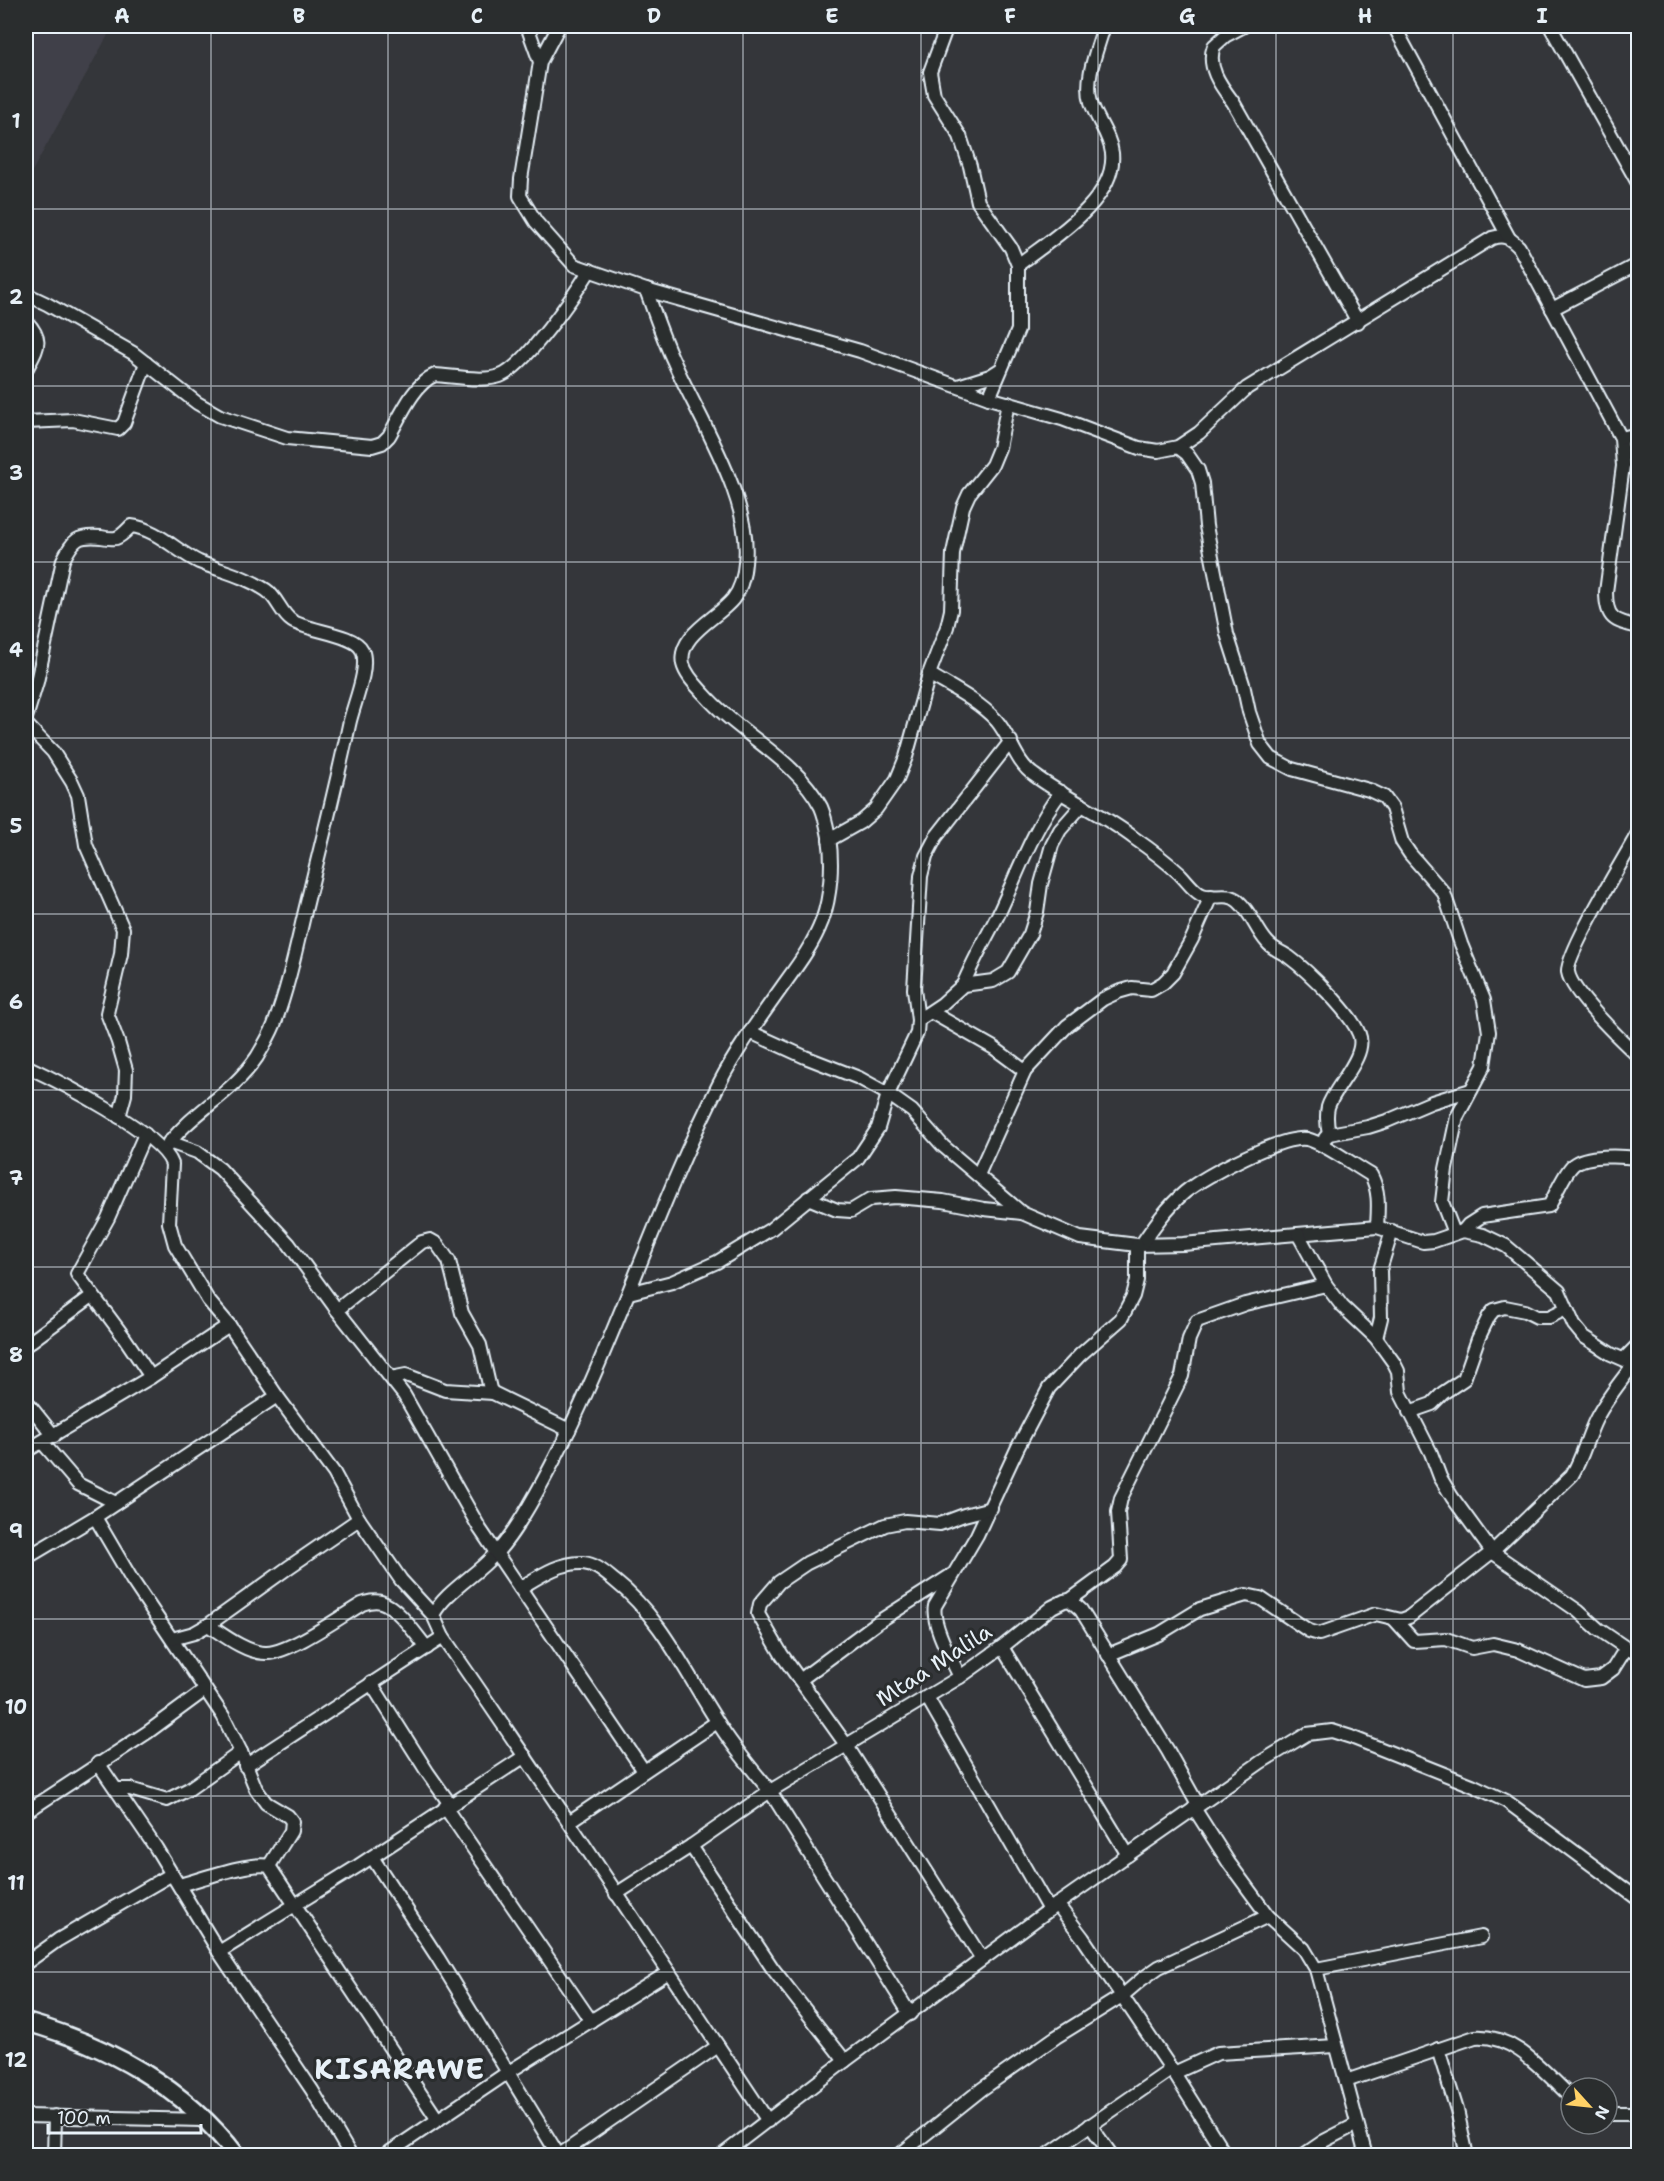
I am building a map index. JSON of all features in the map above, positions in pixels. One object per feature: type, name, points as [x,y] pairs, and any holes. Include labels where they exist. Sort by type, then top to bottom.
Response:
[{"type":"main road","points":[[26,2022],[59,2032],[129,2064],[159,2081],[203,2120],[237,2156]]},
{"type":"street","points":[[527,26],[540,62]]},
{"type":"street","points":[[559,26],[540,62],[520,196],[536,222],[574,265],[646,290],[860,351],[989,398],[1062,419],[1139,448],[1158,451],[1178,447],[1199,433],[1248,388],[1492,238],[1500,236],[1509,238]]},
{"type":"street","points":[[947,26],[930,72],[934,94],[960,136],[978,202],[1011,248],[1018,265],[1018,330],[989,398]]},
{"type":"street","points":[[1018,265],[1084,213],[1104,189],[1112,152],[1091,103],[1088,88],[1104,26]]},
{"type":"street","points":[[1244,26],[1225,36],[1214,46],[1212,64],[1215,75],[1233,102],[1358,322]]},
{"type":"street","points":[[1394,26],[1509,238],[1519,247],[1621,438],[1623,466],[1606,607],[1610,615],[1621,622],[1638,627]]},
{"type":"street","points":[[1550,26],[1638,183]]},
{"type":"street","points":[[1552,309],[1638,264]]},
{"type":"street","points":[[26,294],[48,304],[133,353],[197,403],[220,416],[287,438],[372,446],[382,443],[389,436],[419,385],[428,378],[435,375],[487,378],[500,376],[516,367],[571,299],[590,270]]},
{"type":"street","points":[[433,1615],[438,1605],[446,1597],[469,1580],[497,1553],[528,1508],[569,1430],[669,1193],[720,1082],[750,1032],[805,954],[821,924],[827,904],[831,864],[830,840],[823,810],[809,788],[791,769],[720,712],[691,680],[683,663],[684,651],[691,638],[733,600],[743,581],[746,558],[744,526],[737,500],[707,429],[673,362],[646,290]]},
{"type":"street","points":[[26,321],[33,328],[39,341],[37,350],[26,370]]},
{"type":"street","points":[[26,422],[73,420],[118,429],[124,423],[146,363]]},
{"type":"street","points":[[958,386],[990,376],[1002,368]]},
{"type":"street","points":[[830,840],[861,822],[876,809],[897,779],[906,757],[929,674],[951,610],[953,553],[963,507],[969,494],[992,465],[999,448],[1008,403]]},
{"type":"street","points":[[1621,438],[1638,434]]},
{"type":"street","points":[[1178,447],[1187,454],[1198,470],[1203,483],[1206,526],[1227,634],[1260,744],[1270,759],[1292,769],[1369,790],[1384,797],[1392,808],[1402,842],[1444,893],[1461,944],[1484,1000],[1489,1032],[1484,1066],[1457,1117],[1442,1202],[1459,1232]]},
{"type":"street","points":[[26,718],[37,682],[63,560],[68,550],[78,537],[119,537],[131,526],[142,527],[198,561],[234,573],[268,591],[291,620],[315,630],[351,640],[359,645],[363,652],[363,674],[351,714],[333,799],[287,984],[273,1026],[257,1056],[244,1074],[220,1097],[187,1122],[167,1146]]},
{"type":"street","points":[[929,674],[977,703],[996,720],[1011,741],[1017,755],[1032,774],[1136,839],[1180,874],[1198,893],[1205,896],[1229,896],[1238,901],[1251,916],[1267,943],[1290,958],[1319,984],[1359,1032],[1361,1039],[1358,1055],[1328,1106],[1326,1120],[1329,1134]]},
{"type":"street","points":[[26,724],[53,752],[72,782],[78,795],[87,845],[123,929],[121,954],[107,1012],[126,1070],[125,1095],[119,1117]]},
{"type":"street","points":[[628,1293],[672,1282],[717,1262],[771,1229],[858,1158],[878,1128],[888,1094],[917,1033],[918,1020],[914,989],[921,876],[926,856],[936,837],[1011,741]]},
{"type":"street","points":[[918,1020],[963,985],[998,914],[1024,852],[1060,792]]},
{"type":"street","points":[[963,985],[993,981],[1008,972],[1014,963],[1030,934],[1052,845],[1060,830],[1082,805]]},
{"type":"street","points":[[1638,833],[1580,937],[1567,971],[1593,1011],[1638,1056]]},
{"type":"street","points":[[978,1175],[1025,1071],[1067,1026],[1103,999],[1132,988],[1151,990],[1163,983],[1173,973],[1192,939],[1211,896]]},
{"type":"street","points":[[931,1012],[994,1048],[1025,1071]]},
{"type":"street","points":[[750,1032],[859,1078],[888,1094],[912,1111],[943,1146],[1022,1213]]},
{"type":"street","points":[[26,1066],[167,1146],[197,1152],[220,1169],[289,1244],[337,1310],[404,1395],[480,1529],[644,1771]]},
{"type":"street","points":[[1319,1144],[1329,1134],[1377,1124],[1432,1102],[1471,1090]]},
{"type":"street","points":[[145,1134],[108,1218],[77,1274],[151,1377]]},
{"type":"street","points":[[960,1677],[934,1611],[952,1575],[991,1509],[1018,1447],[1049,1388],[1121,1319],[1133,1296],[1137,1280],[1139,1245],[1163,1214],[1186,1191],[1248,1155],[1287,1142],[1305,1139],[1319,1144],[1371,1175],[1376,1184],[1379,1199],[1377,1227]]},
{"type":"street","points":[[167,1146],[172,1164],[169,1223],[175,1245],[208,1300],[229,1324],[277,1396],[334,1473],[359,1519],[401,1580],[433,1615],[443,1637],[768,2121]]},
{"type":"street","points":[[808,1198],[837,1210],[851,1211],[871,1199],[896,1197],[943,1201],[1022,1213],[1080,1238],[1139,1245],[1183,1244],[1377,1227],[1423,1242],[1434,1241],[1459,1232],[1482,1216],[1549,1206],[1573,1165],[1585,1159],[1622,1156],[1638,1158]]},
{"type":"street","points":[[1376,1338],[1381,1318],[1380,1270],[1392,1231]]},
{"type":"street","points":[[1459,1232],[1483,1235],[1506,1246],[1559,1292],[1574,1325],[1583,1336],[1611,1354],[1632,1362]]},
{"type":"street","points":[[1298,1234],[1326,1285],[1342,1306],[1376,1338],[1394,1363],[1398,1371],[1400,1392],[1431,1453],[1440,1477],[1492,1552],[1578,1611],[1598,1629],[1638,1654]]},
{"type":"street","points":[[337,1310],[422,1242],[430,1240],[437,1244],[449,1261],[462,1313],[480,1345],[490,1389],[493,1393]]},
{"type":"street","name":"Mtaa Malila","points":[[615,1894],[691,1846],[770,1791],[960,1677],[1052,1607],[1070,1600],[1114,1567],[1121,1560],[1118,1512],[1121,1498],[1182,1376],[1189,1339],[1197,1321],[1245,1304],[1326,1285]]},
{"type":"street","points":[[26,1345],[92,1296]]},
{"type":"street","points":[[1409,1412],[1432,1404],[1443,1393],[1464,1379],[1478,1339],[1494,1310],[1505,1307],[1525,1311],[1538,1317],[1549,1317],[1566,1310]]},
{"type":"street","points":[[26,1451],[151,1377],[229,1324]]},
{"type":"street","points":[[1108,1655],[1159,1634],[1200,1609],[1246,1595],[1260,1598],[1309,1631],[1319,1634],[1376,1614],[1401,1620],[1409,1617],[1492,1552],[1572,1475],[1596,1420],[1632,1362],[1638,1345]]},
{"type":"street","points":[[392,1378],[406,1375],[445,1390],[493,1393],[569,1430]]},
{"type":"street","points":[[26,1558],[95,1517],[277,1396]]},
{"type":"street","points":[[26,1401],[78,1484],[116,1503]]},
{"type":"street","points":[[982,1959],[847,1746],[782,1655],[758,1614],[760,1604],[779,1582],[807,1563],[885,1525],[905,1521],[940,1524],[963,1515],[991,1509]]},
{"type":"street","points":[[95,1517],[132,1580],[223,1716],[256,1789],[266,1803],[288,1816],[292,1821],[291,1831],[269,1866]]},
{"type":"street","points":[[172,1639],[194,1633],[208,1625],[359,1519]]},
{"type":"street","points":[[520,1588],[564,1565],[585,1563],[598,1567],[630,1593],[657,1623],[741,1758],[770,1791],[910,2014]]},
{"type":"street","points":[[800,1680],[878,1622],[952,1575]]},
{"type":"street","points":[[1070,1600],[1081,1610],[1168,1751],[1196,1807],[1229,1863],[1268,1916],[1304,1949],[1316,1969],[1366,2156]]},
{"type":"street","points":[[208,1625],[245,1647],[265,1654],[294,1644],[362,1604],[372,1601],[382,1602],[397,1612],[427,1648]]},
{"type":"street","points":[[1394,1619],[1414,1641],[1446,1639],[1472,1648],[1493,1644],[1518,1650],[1584,1680],[1601,1678],[1613,1669],[1626,1648]]},
{"type":"street","points":[[245,1766],[443,1637]]},
{"type":"street","points":[[1002,1647],[1128,1855]]},
{"type":"street","points":[[371,1683],[448,1806],[591,2021]]},
{"type":"street","points":[[26,1812],[148,1732],[205,1690]]},
{"type":"street","points":[[927,1697],[1053,1907],[1122,1996],[1173,2071],[1226,2156]]},
{"type":"street","points":[[569,1822],[717,1722]]},
{"type":"street","points":[[721,2156],[1053,1907],[1261,1762],[1307,1734],[1332,1731],[1351,1737],[1472,1785],[1506,1801],[1638,1899]]},
{"type":"street","points":[[116,1789],[130,1789],[167,1800],[189,1790],[241,1752]]},
{"type":"street","points":[[219,1952],[372,1857],[525,1756]]},
{"type":"street","points":[[98,1763],[219,1952],[312,2090],[351,2156]]},
{"type":"street","points":[[691,1846],[773,1969],[845,2061]]},
{"type":"street","points":[[372,1857],[438,1958],[559,2155],[718,2046]]},
{"type":"street","points":[[26,1963],[57,1940],[175,1880],[248,1867],[269,1866],[438,2120]]},
{"type":"street","points":[[898,2156],[982,2089],[1056,2037],[1122,1996],[1142,1978],[1159,1967],[1268,1916]]},
{"type":"street","points":[[1316,1969],[1481,1937]]},
{"type":"street","points":[[384,2156],[507,2073],[669,1972]]},
{"type":"street","points":[[1346,2081],[1475,2037],[1488,2036],[1504,2041],[1531,2060],[1559,2086]]},
{"type":"street","points":[[1046,2156],[1173,2071],[1218,2053],[1336,2046]]},
{"type":"street","points":[[1438,2049],[1457,2110],[1467,2156]]},
{"type":"street","points":[[1619,2113],[1638,2113]]},
{"type":"street","points":[[26,2116],[203,2120]]},
{"type":"street","points":[[54,2156],[55,2116]]},
{"type":"street","points":[[1302,2156],[1324,2140],[1358,2124]]},
{"type":"street","points":[[1090,2125],[1112,2156]]},
{"type":"shaded area","points":[[26,26],[113,26],[26,182]]},
{"type":"district","name":"KISARAWE","points":[[400,2069]]}]
